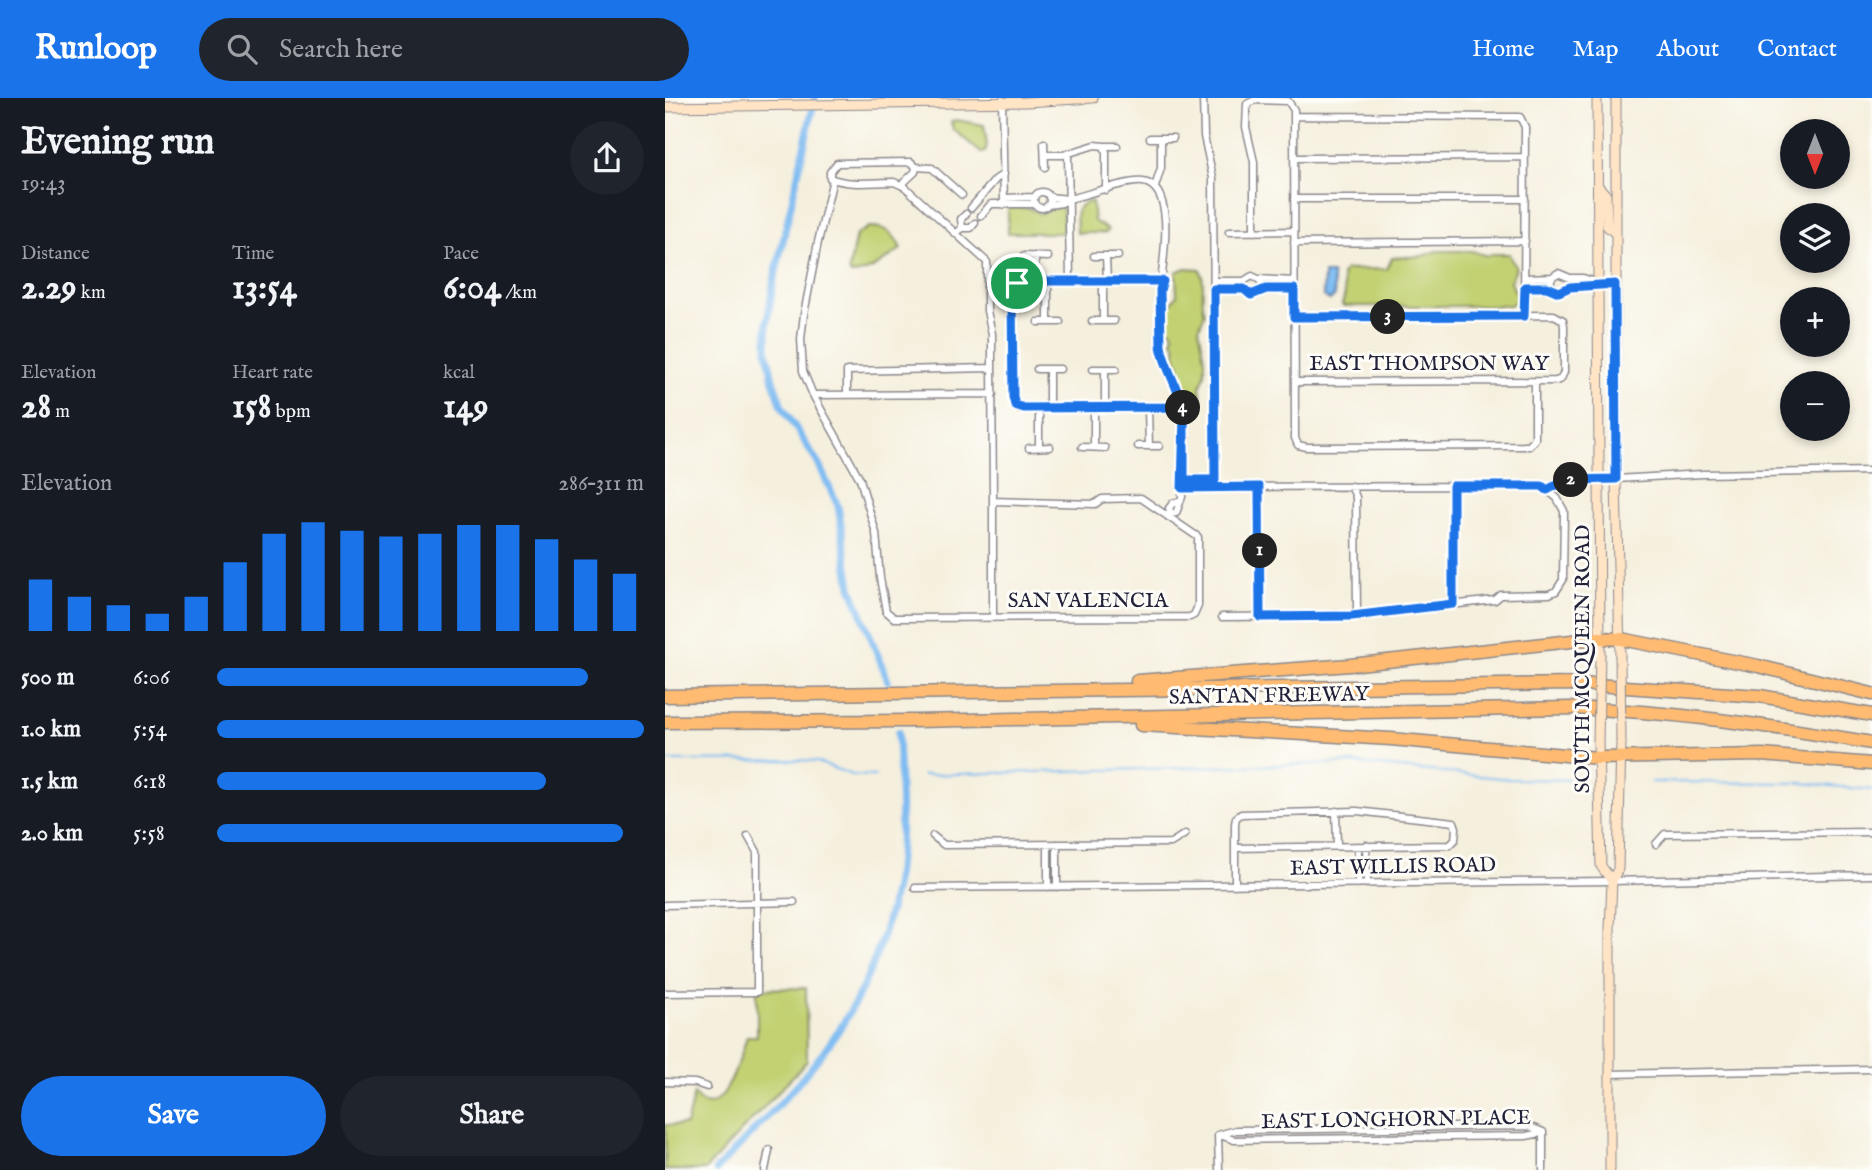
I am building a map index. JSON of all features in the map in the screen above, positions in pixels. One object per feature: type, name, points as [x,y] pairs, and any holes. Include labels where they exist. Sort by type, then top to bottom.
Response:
[{"type":"highway","points":[[1015,691],[1070,684],[1176,680],[1350,665],[1599,638],[1621,639],[1758,666],[1872,694]]},
{"type":"highway","name":"SANTAN FREEWAY","points":[[665,696],[1580,684],[1760,696],[1872,715]]},
{"type":"highway","name":"SANTAN FREEWAY","points":[[665,722],[916,721],[1595,709],[1636,710],[1735,721],[1872,743]]},
{"type":"highway","points":[[916,721],[1178,725],[1391,739],[1598,758],[1762,755],[1872,764]]},
{"type":"main road","points":[[665,107],[1093,98]]},
{"type":"main road","name":"SOUTH MCQUEEN ROAD","points":[[1597,98],[1600,481],[1598,758],[1601,866],[1612,881]]},
{"type":"main road","name":"SOUTH MCQUEEN ROAD","points":[[1610,1170],[1612,881],[1618,869],[1622,759],[1616,479],[1616,98]]},
{"type":"main road","points":[[1598,186],[1606,195],[1607,226],[1615,233]]},
{"type":"main road","points":[[1599,283],[1615,284]]},
{"type":"main road","points":[[1600,481],[1616,479]]},
{"type":"street","points":[[1203,98],[1204,136],[1213,178],[1214,484]]},
{"type":"street","points":[[1002,100],[1004,201]]},
{"type":"street","points":[[1254,232],[1254,162],[1246,127],[1248,104],[1255,100],[1288,101],[1292,104],[1294,116],[1294,382],[1295,438],[1298,445],[1524,447],[1533,444],[1536,436],[1535,382]]},
{"type":"street","points":[[1294,116],[1512,115],[1523,119],[1525,127],[1524,316],[1294,317]]},
{"type":"street","points":[[1150,138],[1173,138]]},
{"type":"street","points":[[1155,187],[1161,168],[1161,138]]},
{"type":"street","points":[[1044,143],[1045,167]]},
{"type":"street","points":[[1045,155],[1068,154],[1095,145],[1118,146]]},
{"type":"street","points":[[1104,146],[1106,190]]},
{"type":"street","points":[[1068,154],[1070,281]]},
{"type":"street","points":[[1294,158],[1525,157]]},
{"type":"street","points":[[911,162],[916,167],[915,172],[901,186],[894,182],[842,183],[830,178],[829,172],[837,163],[911,162]]},
{"type":"street","points":[[916,167],[932,168],[962,195]]},
{"type":"street","points":[[971,208],[996,178],[1004,174]]},
{"type":"street","name":"SAN VALENCIA","points":[[833,179],[818,242],[801,339],[803,370],[813,395],[860,479],[877,533],[880,578],[886,611],[894,618],[1194,615],[1198,606],[1198,537],[1170,515],[1141,498],[1102,499],[1095,503],[993,501]]},
{"type":"street","points":[[1034,201],[1040,192],[1049,201],[1062,204],[1069,199],[1135,182],[1155,187],[1162,197],[1165,267],[1160,290],[1161,346],[1183,407],[1182,498],[1178,510],[1170,515]]},
{"type":"street","name":"SAN VALENCIA","points":[[901,186],[960,230],[987,262],[987,311],[992,334],[993,618]]},
{"type":"street","points":[[1294,200],[1525,199]]},
{"type":"street","points":[[980,200],[988,208]]},
{"type":"street","points":[[981,216],[991,204],[1004,201],[1034,201],[1041,208],[1049,201]]},
{"type":"street","points":[[965,214],[961,219],[960,230],[971,228],[975,223]]},
{"type":"street","points":[[1229,232],[1294,231]]},
{"type":"street","points":[[1294,243],[1525,241]]},
{"type":"street","points":[[1024,256],[1048,257]]},
{"type":"street","points":[[1035,256],[1035,281]]},
{"type":"street","points":[[1094,256],[1118,256]]},
{"type":"street","points":[[1103,321],[1106,256]]},
{"type":"street","points":[[1525,278],[1561,273],[1570,278],[1583,278],[1599,283]]},
{"type":"street","points":[[1214,281],[1244,281],[1252,276],[1259,279],[1294,281]]},
{"type":"street","points":[[1552,276],[1552,288]]},
{"type":"street","points":[[1259,279],[1262,286],[1259,291]]},
{"type":"street","points":[[1163,281],[1035,281],[1020,282],[1013,287],[1013,397],[1019,408],[1183,407]]},
{"type":"street","points":[[1048,281],[1048,322]]},
{"type":"street","points":[[1525,287],[1552,288],[1559,292],[1570,287],[1599,283]]},
{"type":"street","points":[[1214,289],[1244,289],[1251,295],[1259,291],[1294,289]]},
{"type":"street","name":"EAST THOMPSON WAY","points":[[1294,382],[1556,381],[1562,377],[1564,370],[1563,320],[1554,315],[1524,316]]},
{"type":"street","points":[[1092,321],[1114,321]]},
{"type":"street","points":[[1038,322],[1061,322]]},
{"type":"street","points":[[847,394],[847,371],[992,368]]},
{"type":"street","points":[[1037,369],[1061,369]]},
{"type":"street","points":[[1049,369],[1049,408]]},
{"type":"street","points":[[1093,369],[1116,369]]},
{"type":"street","points":[[1105,369],[1105,408]]},
{"type":"street","points":[[813,395],[993,394]]},
{"type":"street","points":[[1039,408],[1039,447]]},
{"type":"street","points":[[1094,408],[1094,447]]},
{"type":"street","points":[[1148,408],[1149,446]]},
{"type":"street","points":[[1137,446],[1159,446]]},
{"type":"street","points":[[1029,448],[1050,447]]},
{"type":"street","points":[[1082,447],[1105,448]]},
{"type":"street","points":[[1616,479],[1703,474],[1872,471]]},
{"type":"street","points":[[1547,490],[1566,480],[1600,481]]},
{"type":"street","points":[[1183,484],[1259,487],[1542,486],[1557,498],[1563,511],[1563,580],[1556,591],[1549,594],[1501,595],[1495,600],[1357,615],[1222,617]]},
{"type":"street","points":[[1351,486],[1356,497],[1357,615]]},
{"type":"street","points":[[1453,486],[1453,604]]},
{"type":"street","points":[[1259,487],[1260,617]]},
{"type":"street","points":[[1336,811],[1337,846]]},
{"type":"street","points":[[1235,848],[1450,845],[1455,840],[1454,822],[1357,811],[1245,813],[1236,818],[1235,848],[1235,885]]},
{"type":"street","points":[[1656,844],[1665,834],[1872,832]]},
{"type":"street","points":[[933,836],[944,845],[1171,843],[1185,834]]},
{"type":"street","points":[[665,993],[757,992],[757,852],[748,836]]},
{"type":"street","points":[[1048,844],[1048,887]]},
{"type":"street","points":[[1057,844],[1057,887]]},
{"type":"street","points":[[1366,845],[1367,884]]},
{"type":"street","points":[[1358,846],[1358,884]]},
{"type":"street","points":[[1048,863],[1057,862]]},
{"type":"street","name":"EAST WILLIS ROAD","points":[[915,888],[1612,881],[1872,875]]},
{"type":"street","points":[[665,905],[794,902]]},
{"type":"street","points":[[1609,1074],[1872,1069]]},
{"type":"street","points":[[665,1082],[695,1083],[707,1087]]},
{"type":"street","name":"EAST LONGHORN PLACE","points":[[1218,1135],[1235,1130],[1255,1129],[1528,1125],[1543,1132]]},
{"type":"street","points":[[1499,1126],[1500,1136]]},
{"type":"street","points":[[1439,1127],[1439,1137]]},
{"type":"street","points":[[1375,1128],[1376,1138]]},
{"type":"street","points":[[1255,1129],[1256,1139]]},
{"type":"street","points":[[1315,1129],[1315,1139]]},
{"type":"street","points":[[1543,1132],[1543,1170]]},
{"type":"street","name":"EAST LONGHORN PLACE","points":[[1218,1135],[1234,1140],[1526,1136],[1543,1132]]},
{"type":"street","points":[[1218,1135],[1219,1170]]},
{"type":"street","points":[[765,1170],[769,1150]]},
{"type":"green space","points":[[956,120],[984,125],[987,145],[985,152],[981,153],[953,129],[951,122]]},
{"type":"green space","points":[[1092,201],[1094,221],[1108,230],[1106,233],[1077,233],[1078,209]]},
{"type":"green space","points":[[1008,208],[1029,208],[1040,214],[1063,208],[1063,233],[1008,233]]},
{"type":"green space","points":[[869,227],[889,232],[901,249],[871,269],[850,274],[856,235]]},
{"type":"green space","points":[[1436,251],[1472,251],[1487,256],[1509,254],[1515,266],[1510,281],[1516,293],[1515,302],[1508,306],[1342,305],[1345,294],[1342,275],[1345,270],[1387,269],[1392,258],[1423,256]]},
{"type":"green space","points":[[1185,268],[1200,269],[1205,313],[1199,328],[1205,358],[1205,375],[1200,387],[1202,401],[1198,406],[1191,407],[1176,346],[1172,340],[1174,335],[1168,326],[1168,308],[1177,295],[1176,272]]},
{"type":"green space","points":[[806,988],[807,1061],[705,1170],[665,1170],[666,1125],[686,1125],[694,1094],[704,1103],[713,1103],[721,1096],[735,1072],[747,1036],[757,1036],[757,989]]},
{"type":"water","points":[[1324,274],[1332,274],[1335,296],[1330,300],[1323,296]]},
{"type":"waterway","points":[[815,98],[773,285],[767,323],[767,351],[782,406],[819,465],[838,506],[851,587],[888,681]]},
{"type":"waterway","points":[[716,1170],[787,1095],[827,1047],[854,1005],[875,958],[890,909],[899,860],[901,812],[898,732]]},
{"type":"waterway","points":[[665,761],[802,760],[817,762],[852,775],[875,776]]},
{"type":"waterway","points":[[923,775],[1350,763],[1510,779],[1577,780]]},
{"type":"waterway","points":[[1652,782],[1802,783],[1872,790]]},
{"type":"route","points":[[1017,283],[1012,293],[1015,405],[1019,408],[1183,407],[1184,415],[1184,480],[1215,480],[1214,289],[1244,289],[1246,293],[1254,295],[1266,289],[1294,289],[1294,317],[1524,316],[1525,287],[1547,287],[1562,292],[1570,287],[1615,284],[1616,479],[1566,480],[1547,490],[1542,486],[1453,486],[1453,604],[1352,616],[1260,617],[1259,487],[1182,488],[1184,415],[1183,407],[1179,393],[1161,346],[1160,290],[1163,281],[1017,283]]}]
